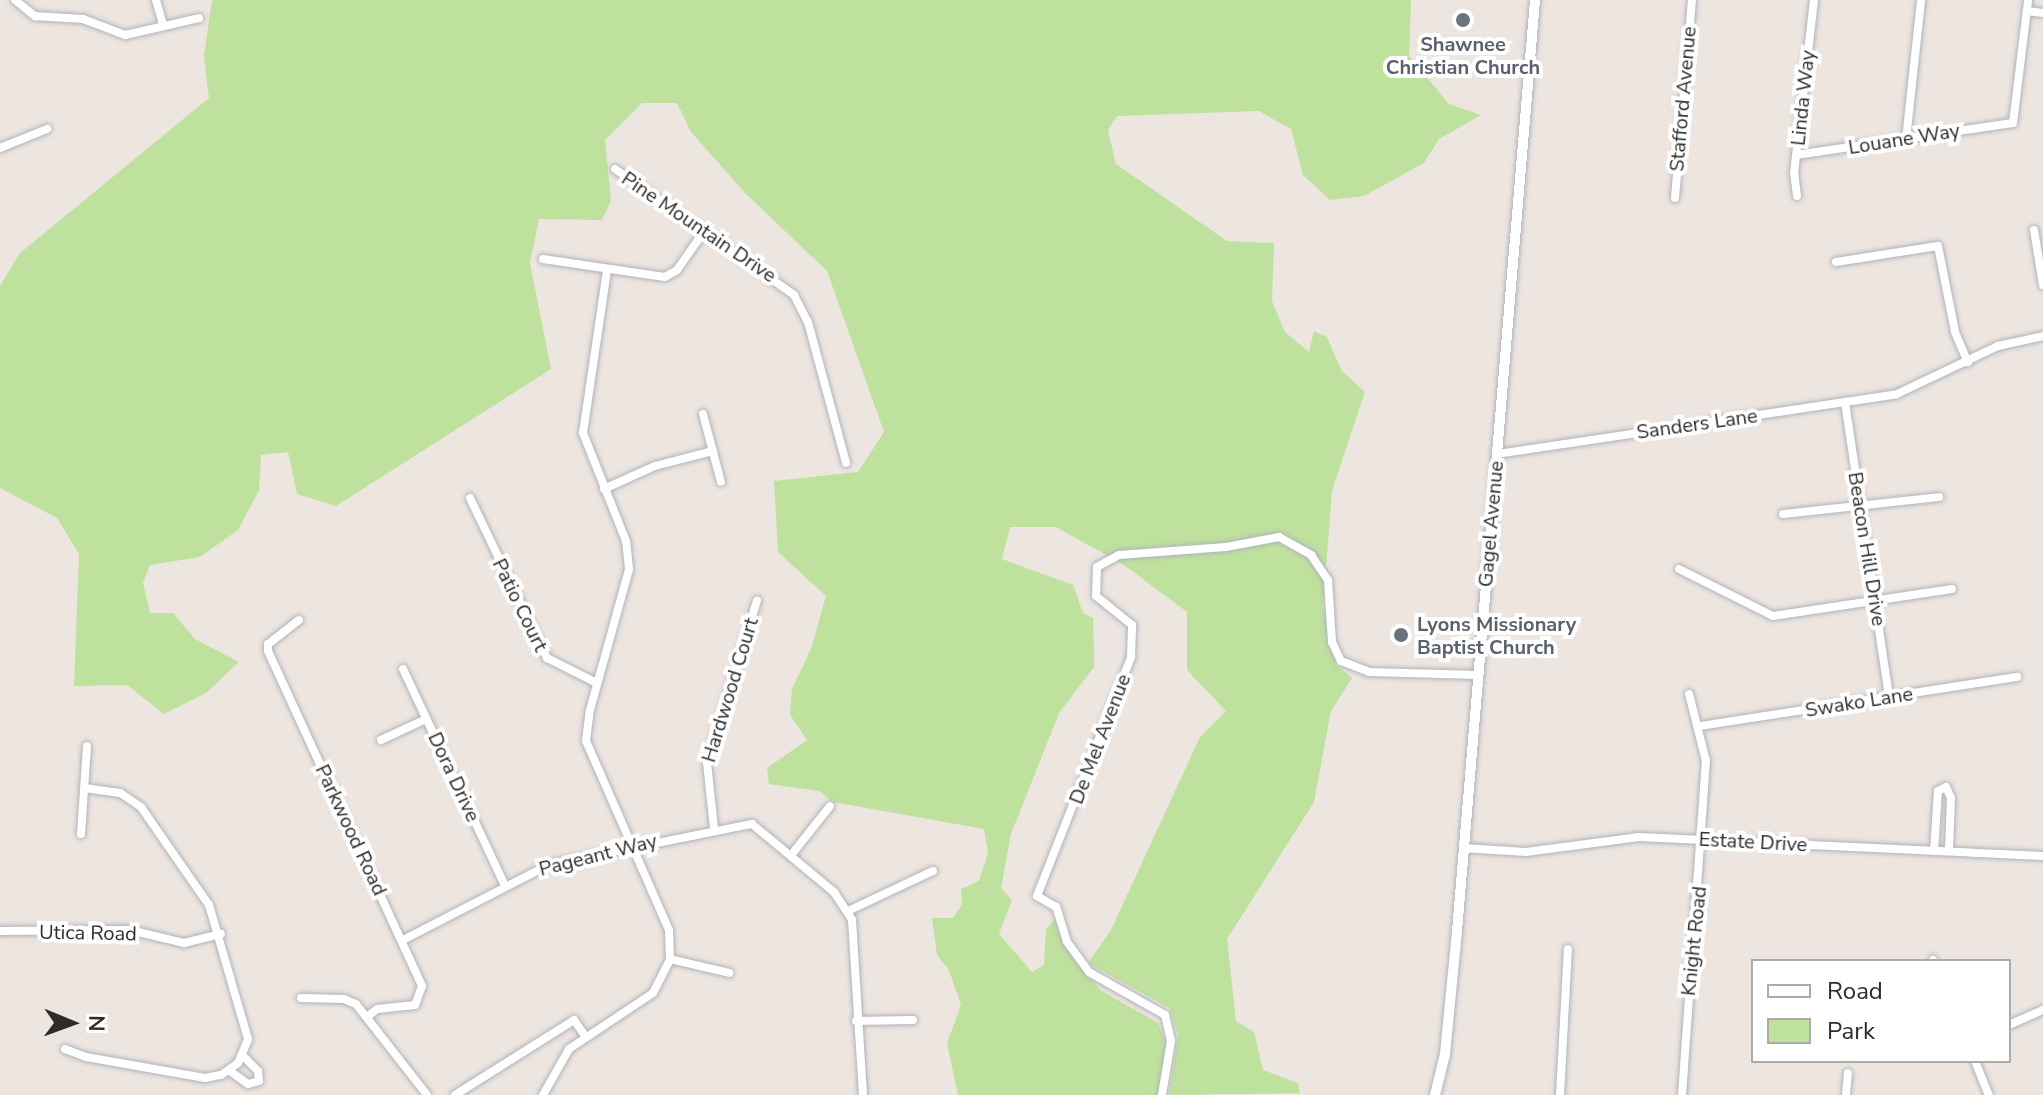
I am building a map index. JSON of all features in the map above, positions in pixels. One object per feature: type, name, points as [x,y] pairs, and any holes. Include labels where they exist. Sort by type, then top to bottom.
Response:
[{"type":"street","points":[[15,0],[35,16],[83,19],[125,35],[199,18]]},
{"type":"street","points":[[156,0],[163,25]]},
{"type":"street","name":"Gagel Avenue","points":[[1435,1095],[1448,1025],[1535,0]]},
{"type":"street","name":"Stafford Avenue","points":[[1675,198],[1692,0]]},
{"type":"street","name":"Linda Way","points":[[1797,196],[1796,155],[1814,0]]},
{"type":"street","points":[[1906,139],[1921,0]]},
{"type":"street","points":[[2028,0],[2027,11],[2043,13]]},
{"type":"street","name":"Louane Way","points":[[1796,155],[2013,123],[2027,11]]},
{"type":"street","points":[[0,148],[47,129]]},
{"type":"street","name":"Pine Mountain Drive","points":[[615,169],[779,281],[799,304],[846,463]]},
{"type":"street","points":[[543,259],[665,277],[677,270],[705,230]]},
{"type":"street","points":[[2034,230],[2043,285]]},
{"type":"street","points":[[1836,262],[1938,246],[1955,332],[1968,362]]},
{"type":"street","points":[[543,1095],[557,1064],[585,1036],[653,993],[670,959],[669,930],[586,741],[597,683],[629,569],[626,541],[584,442],[583,424],[607,270]]},
{"type":"street","name":"Sanders Lane","points":[[1497,454],[1897,394],[2011,341],[2043,336]]},
{"type":"street","name":"Beacon Hill Drive","points":[[1845,402],[1889,697]]},
{"type":"street","points":[[703,414],[721,482]]},
{"type":"street","points":[[604,489],[655,466],[713,451]]},
{"type":"street","points":[[1783,514],[1939,497]]},
{"type":"street","name":"Patio Court","points":[[470,498],[547,658],[597,683]]},
{"type":"street","name":"De Mel Avenue","points":[[1162,1095],[1171,1041],[1165,1015],[1089,972],[1067,942],[1056,907],[1037,896],[1131,657],[1132,625],[1096,596],[1097,567],[1119,555],[1226,547],[1279,537],[1311,555],[1328,580],[1332,642],[1341,661],[1369,672],[1478,675]]},
{"type":"street","points":[[1679,569],[1767,616],[1952,589]]},
{"type":"street","name":"Hardwood Court","points":[[714,828],[707,763],[757,600]]},
{"type":"street","name":"Parkwood Road","points":[[299,620],[268,644],[268,651],[422,986],[421,997],[408,1008],[377,1009],[367,1017]]},
{"type":"street","name":"Dora Drive","points":[[403,669],[505,886]]},
{"type":"street","name":"Swako Lane","points":[[1700,726],[2017,677]]},
{"type":"street","name":"Knight Road","points":[[1682,1095],[1692,929],[1703,840],[1706,761],[1700,726],[1689,694]]},
{"type":"street","points":[[381,740],[426,719]]},
{"type":"street","points":[[81,834],[87,746]]},
{"type":"street","points":[[1934,851],[1938,791],[1946,787],[1951,798],[1949,851]]},
{"type":"street","points":[[65,1049],[205,1078],[230,1071],[243,1056],[247,1030],[221,934],[209,905],[150,817],[120,793],[84,788]]},
{"type":"street","points":[[792,854],[830,806]]},
{"type":"street","name":"Pageant Way","points":[[403,940],[458,916],[505,886],[548,865],[714,828],[752,824],[792,854],[834,892],[848,911]]},
{"type":"street","name":"Estate Drive","points":[[1463,848],[1526,852],[1623,838],[2043,856]]},
{"type":"street","points":[[863,1095],[856,1021],[855,932],[848,911],[933,871]]},
{"type":"street","name":"Utica Road","points":[[0,931],[130,930],[184,943],[221,934]]},
{"type":"street","points":[[1560,1095],[1568,949]]},
{"type":"street","points":[[670,959],[729,973]]},
{"type":"street","points":[[301,998],[351,1000],[427,1095]]},
{"type":"street","points":[[2011,1024],[2043,1010]]},
{"type":"street","points":[[455,1095],[574,1020],[585,1036]]},
{"type":"street","points":[[856,1021],[913,1020]]},
{"type":"street","points":[[230,1071],[248,1084],[259,1081],[258,1071],[243,1056]]},
{"type":"street","points":[[1976,1063],[1989,1095]]},
{"type":"street","points":[[1846,1095],[1848,1073]]},
{"type":"green space","points":[[212,0],[1411,0],[1409,56],[1449,104],[1481,115],[1439,139],[1424,163],[1364,196],[1330,200],[1303,175],[1291,129],[1259,111],[1117,116],[1108,130],[1116,164],[1227,241],[1274,243],[1272,301],[1285,332],[1309,352],[1314,331],[1327,337],[1341,370],[1365,392],[1332,491],[1323,606],[1336,665],[1352,678],[1331,711],[1314,802],[1227,939],[1236,1021],[1254,1032],[1263,1070],[1298,1083],[1300,1093],[1169,1095],[1178,1035],[1169,1008],[1088,963],[1111,930],[1200,737],[1226,711],[1187,670],[1187,612],[1124,565],[1056,527],[1010,527],[1002,559],[1073,585],[1083,613],[1093,618],[1094,667],[1059,713],[1011,834],[1001,888],[1012,900],[999,934],[1032,972],[1044,965],[1046,929],[1055,920],[1066,947],[1100,990],[1158,1023],[1168,1048],[1159,1095],[958,1095],[947,1043],[961,1005],[949,970],[937,955],[932,918],[953,918],[962,905],[961,889],[979,881],[988,853],[984,829],[833,802],[819,791],[769,784],[767,768],[807,740],[790,715],[792,689],[811,649],[826,596],[778,552],[774,481],[858,472],[884,432],[827,271],[745,193],[691,132],[677,103],[642,103],[605,140],[611,201],[602,220],[539,219],[530,263],[551,369],[336,506],[297,494],[288,452],[261,455],[259,490],[238,530],[200,557],[150,565],[143,583],[150,613],[173,613],[195,639],[239,662],[206,693],[164,714],[127,685],[74,686],[79,554],[57,518],[0,488],[0,286],[20,253],[209,98],[204,56]]},
{"type":"place","name":"Shawnee Christian Church","points":[[1463,20]]},
{"type":"place","name":"Lyons Missionary Baptist Church","points":[[1401,635]]}]
